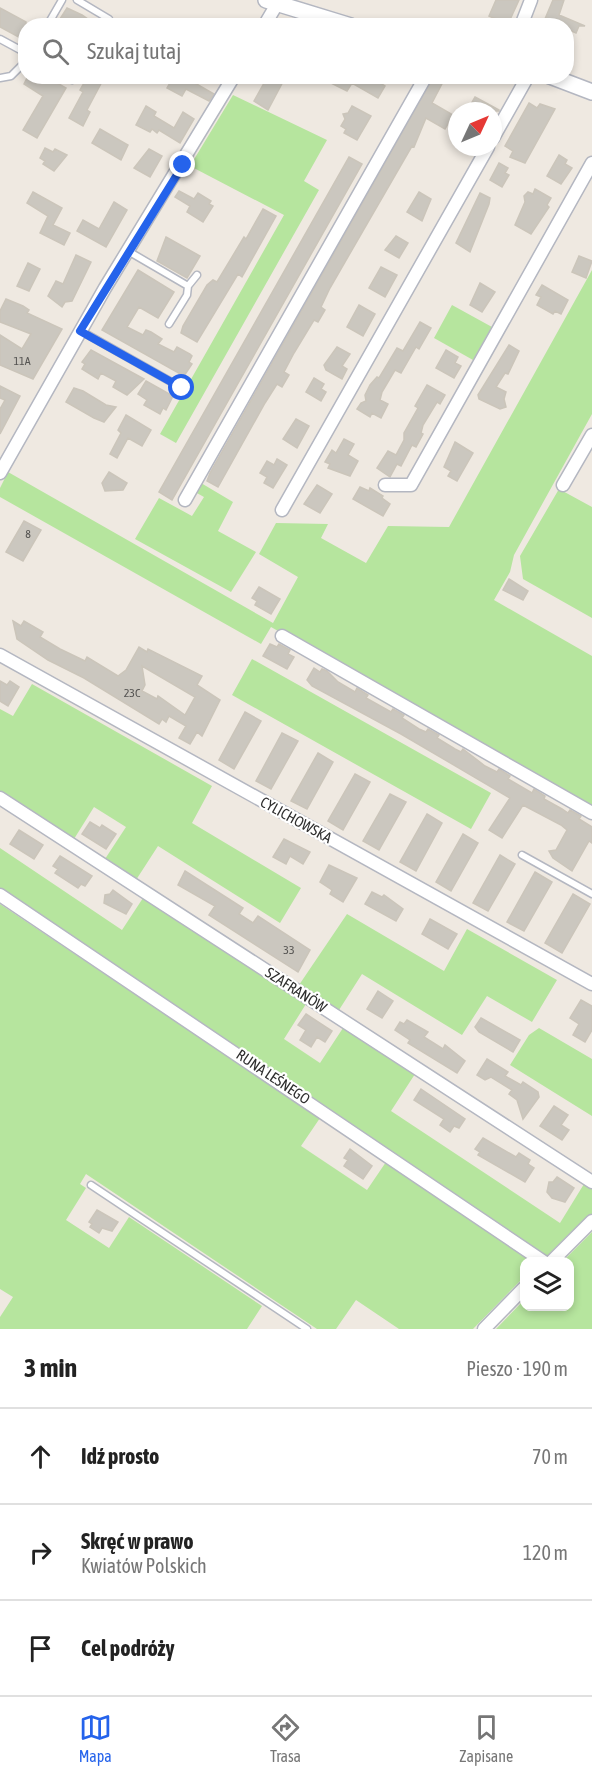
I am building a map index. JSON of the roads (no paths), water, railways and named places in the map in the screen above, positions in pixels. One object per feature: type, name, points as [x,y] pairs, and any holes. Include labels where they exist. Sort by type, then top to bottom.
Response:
[{"type":"street","points":[[524,18],[531,0]]},
{"type":"street","points":[[266,18],[271,2],[324,18]]},
{"type":"street","points":[[0,473],[80,331],[229,84]]},
{"type":"street","points":[[185,500],[421,84]]},
{"type":"street","points":[[502,122],[523,84]]},
{"type":"street","points":[[571,84],[592,92]]},
{"type":"street","points":[[282,510],[483,156]]},
{"type":"street","points":[[385,485],[411,485],[592,163]]},
{"type":"street","points":[[563,485],[592,435]]},
{"type":"street","points":[[282,636],[592,813]]},
{"type":"street","name":"CYLICHOWSKA","points":[[0,655],[592,984]]},
{"type":"street","name":"SZAFRANÓW","points":[[0,798],[592,1182]]},
{"type":"street","name":"RUNA LEŚNEGO","points":[[0,895],[537,1257]]},
{"type":"street","points":[[555,1257],[592,1221]]},
{"type":"street","points":[[484,1329],[520,1293]]},
{"type":"lane","points":[[52,18],[62,0]]},
{"type":"lane","points":[[77,0],[107,18]]},
{"type":"lane","points":[[0,39],[18,49]]},
{"type":"lane","points":[[0,78],[11,76],[18,69]]},
{"type":"lane","points":[[128,251],[188,286]]},
{"type":"lane","points":[[169,324],[187,295],[188,286],[197,275]]},
{"type":"lane","points":[[80,331],[182,388]]},
{"type":"lane","points":[[522,855],[592,894]]},
{"type":"lane","points":[[91,1185],[307,1329]]}]
